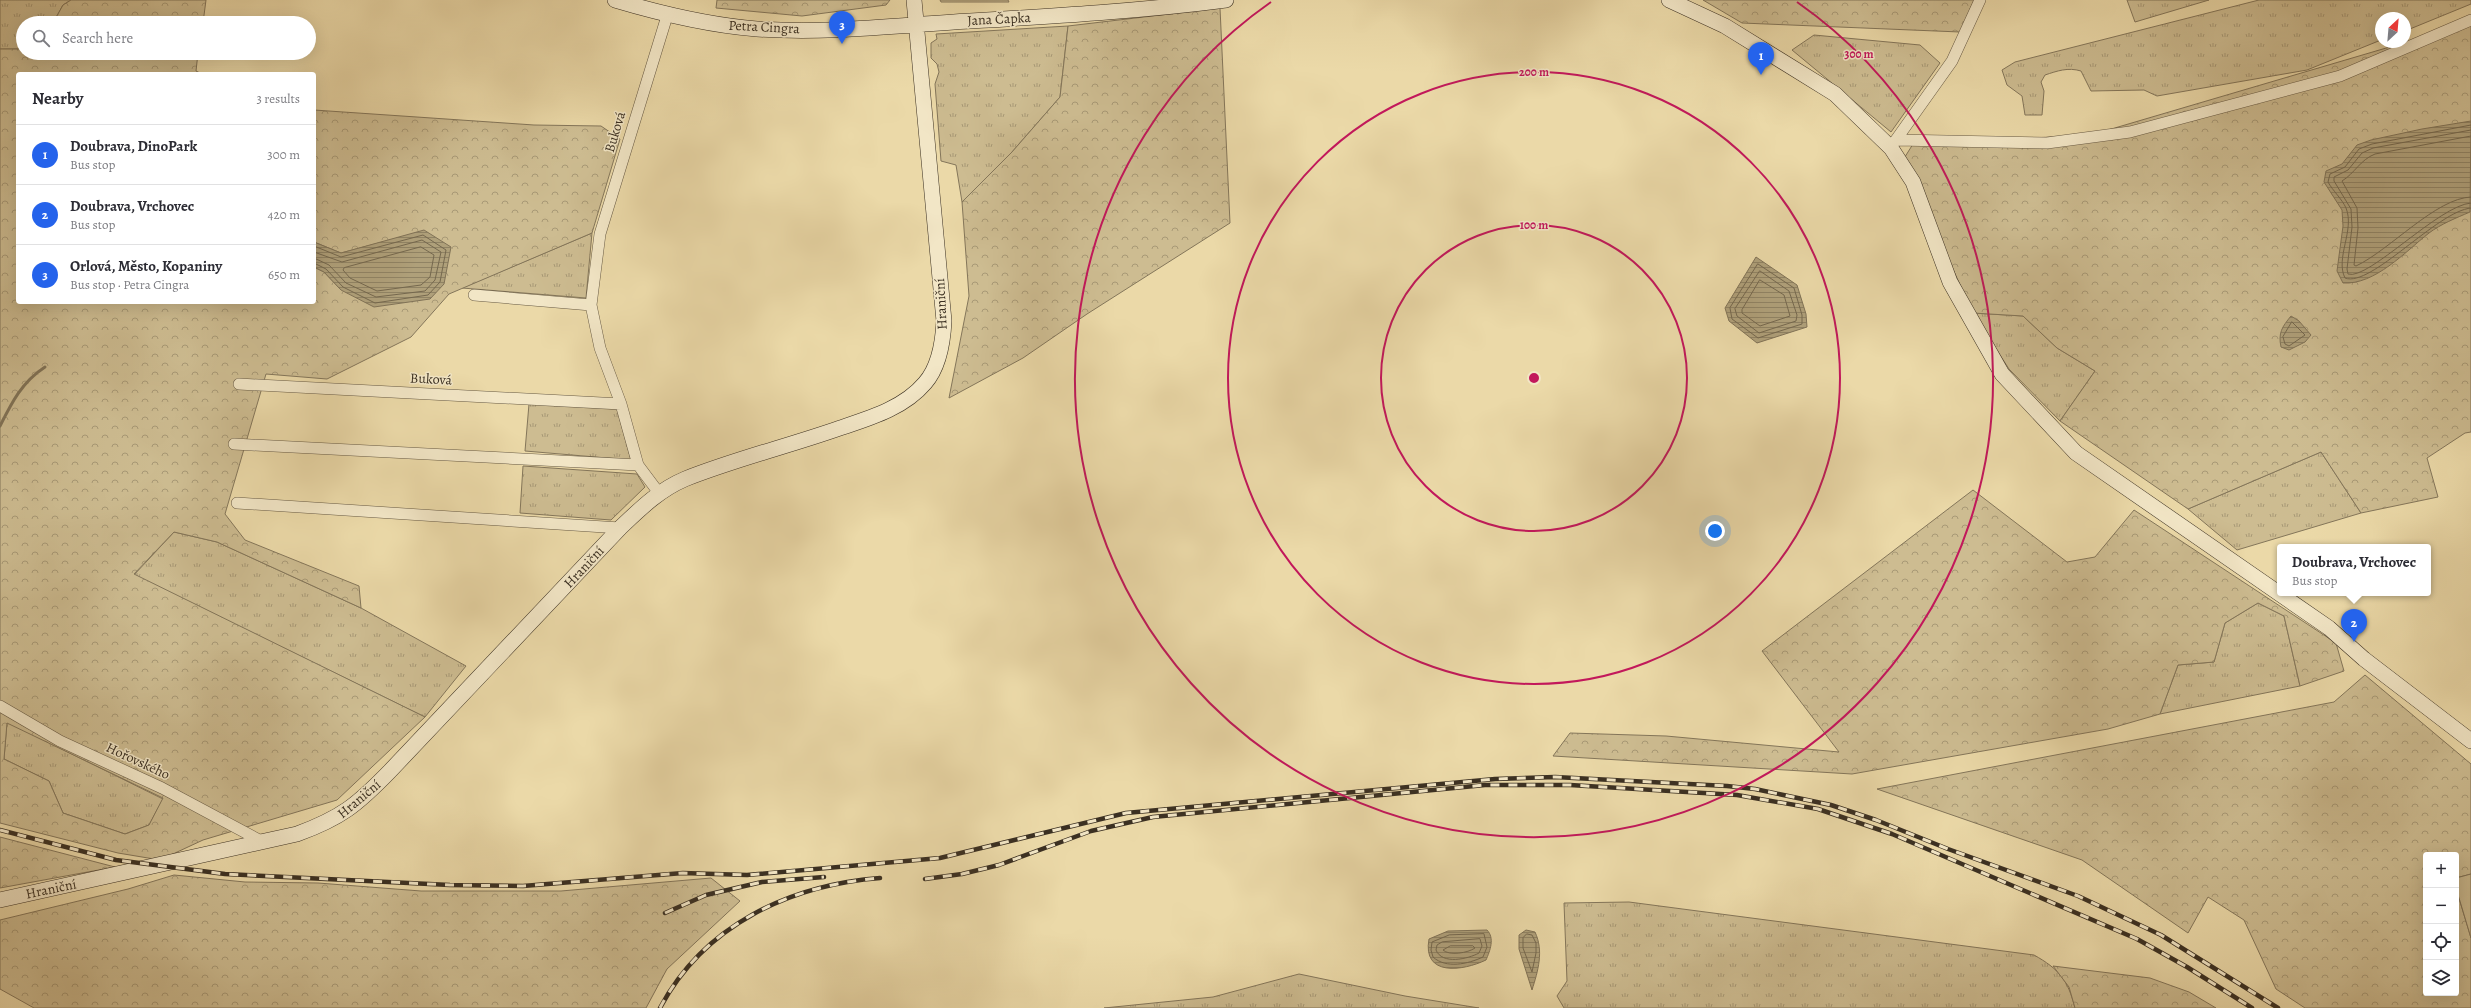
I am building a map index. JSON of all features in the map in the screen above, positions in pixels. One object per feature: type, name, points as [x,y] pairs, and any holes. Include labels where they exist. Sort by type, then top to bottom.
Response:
[{"type":"street","name":"Petra Cingra","points":[[615,0],[667,16],[758,29],[836,29],[916,24]]},
{"type":"street","name":"Hraniční","points":[[0,900],[297,834],[325,824],[342,815],[367,795],[620,528],[659,493],[684,480],[709,470],[799,442],[887,411],[916,393],[932,372],[941,348],[944,321],[914,0]]},
{"type":"street","name":"Jana Čapka","points":[[916,24],[1145,10],[1226,0]]},
{"type":"street","points":[[1669,0],[1726,26],[1835,94],[1894,144],[1913,182],[1950,282],[2002,374],[2076,453],[2277,592]]},
{"type":"street","points":[[1894,144],[1952,61],[1980,0]]},
{"type":"street","name":"Buková","points":[[659,493],[638,465],[621,404],[600,348],[591,305],[600,234],[667,16]]},
{"type":"street","points":[[1894,144],[2047,143],[2130,132],[2340,76],[2471,20]]},
{"type":"street","points":[[474,296],[591,305]]},
{"type":"street","name":"Buková","points":[[238,384],[621,404]]},
{"type":"street","points":[[234,444],[638,465]]},
{"type":"street","name":"Hraniční","points":[[237,504],[620,528]]},
{"type":"street","points":[[2283,596],[2329,628],[2364,659],[2471,741]]},
{"type":"street","name":"Hořovského","points":[[0,706],[60,741],[162,788],[263,842]]},
{"type":"green space","points":[[0,0],[71,0],[63,5],[57,16],[16,16],[16,49],[0,49]]},
{"type":"green space","points":[[71,0],[206,0],[204,16],[57,16],[63,5]]},
{"type":"green space","points":[[717,0],[890,0],[886,5],[802,16],[716,8]]},
{"type":"green space","points":[[940,0],[1008,0],[1009,2],[941,2]]},
{"type":"green space","points":[[1703,0],[1974,0],[1960,32],[1742,23]]},
{"type":"green space","points":[[2127,0],[2209,0],[2135,22]]},
{"type":"green space","points":[[2259,0],[2471,0],[2471,4],[2411,29],[2411,12],[2375,12],[2375,42],[2307,70],[2157,96],[2144,90],[2091,91],[2081,71],[2067,69],[2058,71],[2045,75],[2041,82],[2044,91],[2042,115],[2025,115],[2022,96],[2007,85],[2002,70],[2015,62]]},
{"type":"green space","points":[[1220,8],[1230,223],[1087,314],[1023,358],[949,398],[969,296],[962,202],[1012,152],[1060,97],[1068,26]]},
{"type":"green space","points":[[2471,23],[2471,432],[2465,433],[2427,458],[2438,497],[2361,513],[2321,452],[2188,509],[2060,421],[2095,371],[2057,348],[2023,316],[1973,313],[1903,160],[1913,144],[2091,135],[2386,48],[2411,48],[2411,41]]},
{"type":"green space","points":[[1068,26],[1060,97],[1012,152],[962,202],[956,165],[941,161],[935,84],[939,72],[937,64],[931,58],[931,43],[937,39],[936,34]]},
{"type":"green space","points":[[1814,35],[1920,45],[1940,63],[1891,132],[1792,50]]},
{"type":"green space","points":[[0,49],[16,49],[16,60],[197,60],[196,71],[198,72],[16,72],[16,304],[316,304],[316,268],[324,272],[341,290],[424,231],[341,253],[316,243],[316,110],[534,125],[601,126],[620,139],[592,233],[449,294],[411,337],[327,379],[266,374],[225,514],[245,540],[359,586],[361,608],[217,542],[174,532],[134,574],[425,717],[337,800],[203,840],[160,860],[118,853],[0,823]],"holes":[[[7,723],[163,798],[149,825],[125,834],[63,813],[49,781],[4,759]]]},
{"type":"green space","points":[[592,233],[586,298],[462,288]]},
{"type":"green space","points":[[1973,313],[2023,316],[2057,348],[2095,371],[2060,421],[2009,369]]},
{"type":"green space","points":[[529,404],[617,409],[631,460],[525,451]]},
{"type":"green space","points":[[2321,452],[2361,513],[2237,550],[2188,509]]},
{"type":"green space","points":[[523,466],[637,474],[645,487],[611,520],[520,513]]},
{"type":"green space","points":[[1973,490],[2067,562],[2095,557],[2134,510],[2336,643],[2344,671],[2300,686],[2284,616],[2258,603],[2225,623],[2214,662],[2178,665],[2160,714],[2108,729],[1852,774],[1553,756],[1570,733],[1666,736],[1839,752],[1762,651]]},
{"type":"green space","points":[[174,532],[217,542],[361,608],[466,666],[425,717],[134,575]]},
{"type":"green space","points":[[2258,603],[2284,616],[2300,686],[2160,714],[2178,665],[2214,662],[2225,623]]},
{"type":"green space","points":[[2365,675],[2471,764],[2471,874],[2459,877],[2459,852],[2423,852],[2423,996],[2459,996],[2459,898],[2471,938],[2471,1008],[2305,1008],[2276,989],[2244,920],[2208,897],[2188,933],[2082,860],[1877,789],[2334,702]]},
{"type":"green space","points":[[7,722],[163,799],[149,825],[125,834],[63,813],[49,781],[4,759]]},
{"type":"green space","points":[[0,837],[115,867],[0,888]]},
{"type":"green space","points":[[2471,874],[2471,938],[2459,898],[2459,877]]},
{"type":"green space","points":[[174,875],[245,882],[318,883],[421,891],[561,891],[711,878],[740,901],[667,969],[646,1008],[34,1008],[0,989],[0,920],[128,889]]},
{"type":"green space","points":[[1629,902],[2034,955],[2050,965],[2061,976],[2066,983],[2075,1008],[1564,1008],[1557,996],[1567,981],[1564,903]]},
{"type":"green space","points":[[2053,966],[2150,978],[2189,992],[2216,1008],[2075,1008],[2069,987]]},
{"type":"green space","points":[[1299,974],[1405,996],[1479,1008],[1104,1008],[1213,997]]},
{"type":"water","points":[[2471,121],[2470,212],[2449,221],[2429,233],[2400,258],[2378,273],[2367,279],[2343,283],[2337,271],[2343,226],[2342,210],[2324,182],[2326,171],[2342,164],[2357,145],[2371,140],[2422,129]]},
{"type":"water","points":[[424,230],[451,247],[444,284],[430,299],[374,307],[341,290],[324,272],[316,268],[316,243],[341,253]]},
{"type":"water","points":[[1756,257],[1797,285],[1806,314],[1807,327],[1757,343],[1729,321],[1725,308]]},
{"type":"water","points":[[2291,316],[2299,321],[2311,335],[2305,342],[2289,350],[2281,347],[2280,334]]},
{"type":"water","points":[[1487,930],[1491,937],[1491,941],[1486,960],[1466,967],[1446,968],[1438,965],[1432,960],[1428,951],[1429,939],[1448,931]]},
{"type":"water","points":[[1526,930],[1535,932],[1538,939],[1540,954],[1532,990],[1519,949],[1519,935]]},
{"type":"waterway","points":[[0,426],[18,393],[30,379],[45,367]]},
{"type":"railway","points":[[0,830],[116,860],[225,874],[450,885],[523,886],[683,873],[747,875],[940,858],[1126,813],[1495,779],[1555,777],[1727,786],[1755,789],[1831,805],[1876,820],[1948,849],[2078,896],[2161,935],[2278,1008]]},
{"type":"railway","points":[[925,879],[962,874],[999,865],[1091,831],[1153,817],[1485,785],[1570,785],[1737,795],[1818,809],[1892,834],[2137,939],[2187,967],[2252,1008]]},
{"type":"railway","points":[[665,913],[706,895],[762,882],[824,877]]},
{"type":"railway","points":[[660,1008],[678,979],[700,954],[725,932],[753,914],[782,900],[814,890],[847,882],[880,878]]},
{"type":"place","name":"Orlová, Město, Kopaniny","points":[[842,44]]},
{"type":"place","name":"Doubrava, DinoPark","points":[[1761,75]]},
{"type":"place","name":"Doubrava, Vrchovec","points":[[2354,642]]}]
